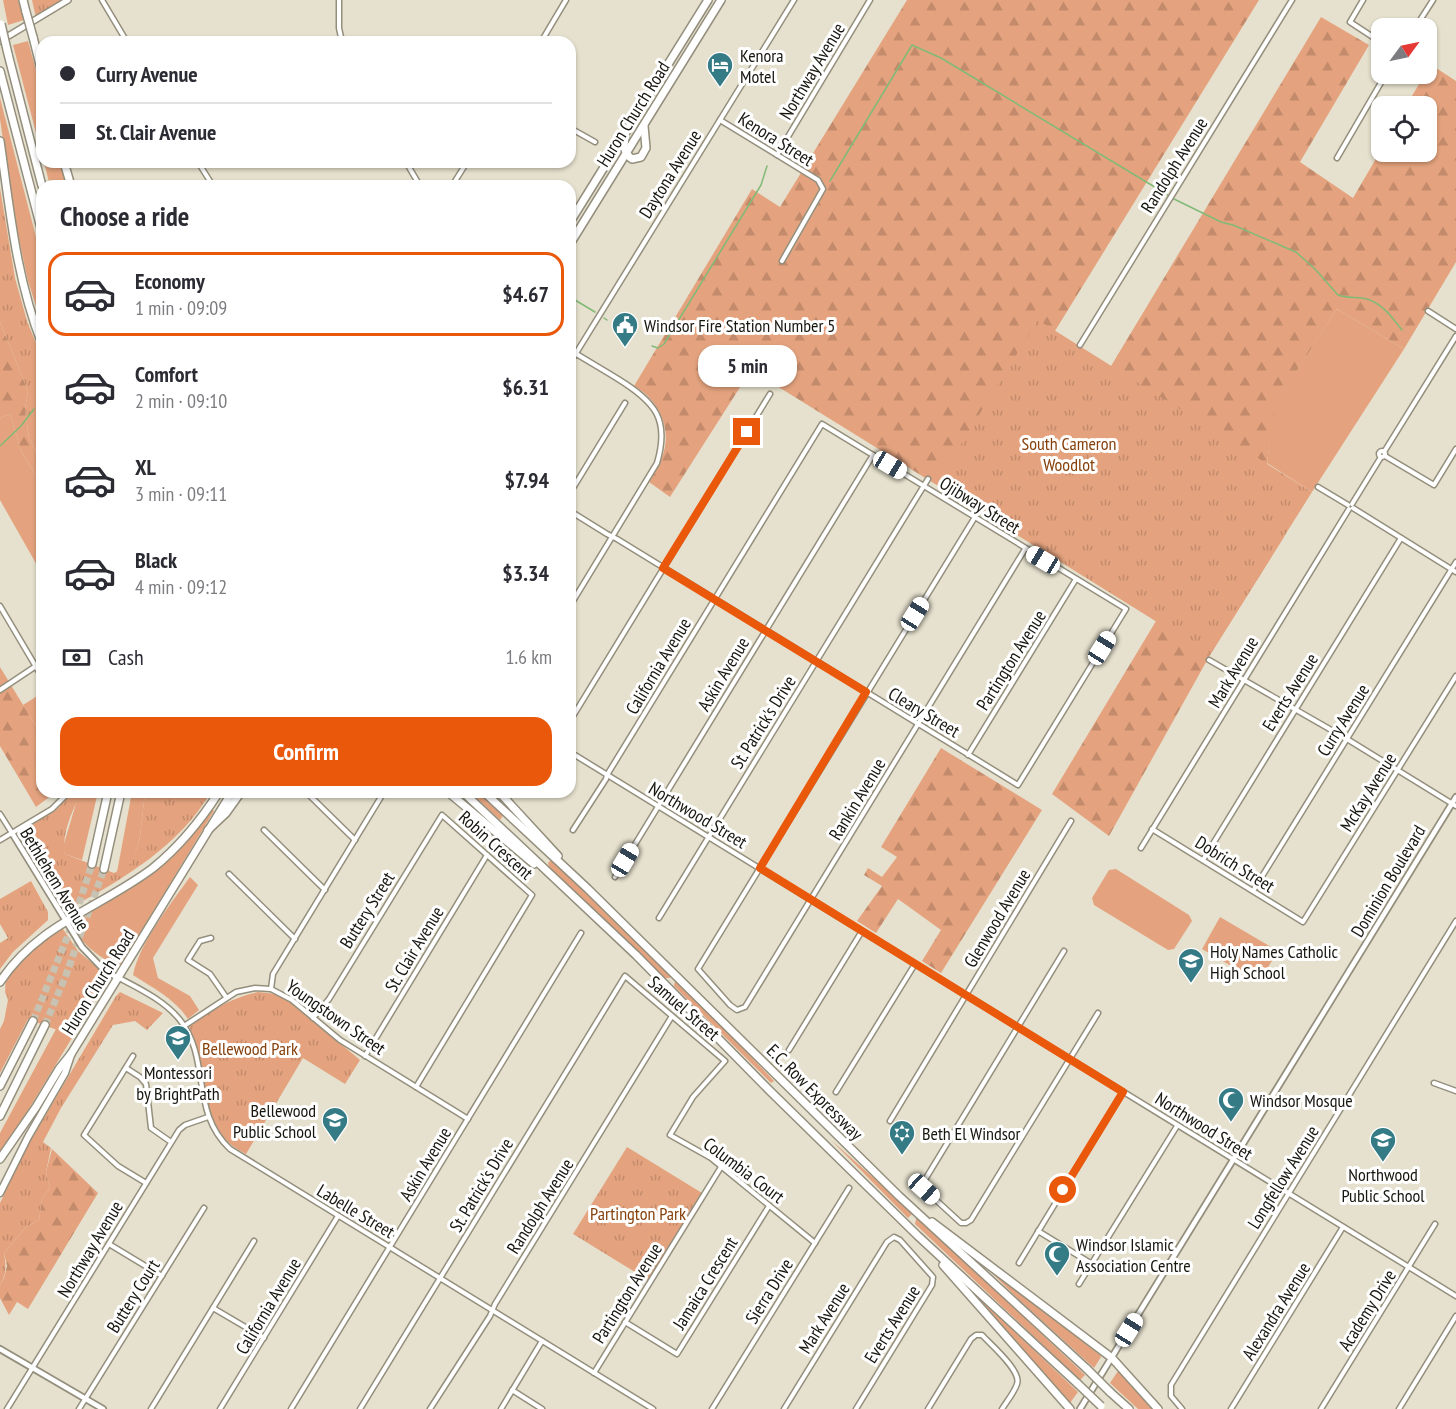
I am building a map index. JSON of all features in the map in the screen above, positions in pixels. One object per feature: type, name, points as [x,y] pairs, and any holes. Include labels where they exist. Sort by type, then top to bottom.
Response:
[{"type":"highway","points":[[23,0],[36,49]]},
{"type":"highway","name":"Huron Church Road","points":[[576,212],[708,0]]},
{"type":"highway","name":"Huron Church Road","points":[[576,234],[721,0]]},
{"type":"highway","points":[[0,22],[36,163]]},
{"type":"highway","points":[[0,71],[36,209]]},
{"type":"highway","points":[[628,129],[624,142],[626,153],[635,159],[644,154],[646,148],[644,124]]},
{"type":"highway","points":[[0,141],[18,266],[36,327]]},
{"type":"highway","points":[[92,864],[107,798]]},
{"type":"highway","points":[[104,869],[120,798]]},
{"type":"highway","points":[[0,982],[27,949],[65,921],[154,867],[196,825],[215,798]]},
{"type":"highway","name":"Huron Church Road","points":[[71,1054],[228,798]]},
{"type":"highway","points":[[208,830],[226,813],[237,798]]},
{"type":"highway","points":[[455,798],[538,868],[565,887]]},
{"type":"highway","name":"E.C. Row Expressway","points":[[469,798],[636,955],[918,1236],[1102,1407]]},
{"type":"highway","name":"E.C. Row Expressway","points":[[490,798],[588,889],[899,1196],[1129,1409]]},
{"type":"highway","points":[[505,798],[588,889]]},
{"type":"highway","points":[[0,1086],[33,1021]]},
{"type":"highway","points":[[0,1116],[45,1025]]},
{"type":"highway","points":[[0,1159],[71,1054]]},
{"type":"highway","points":[[899,1196],[1112,1358],[1158,1409]]},
{"type":"highway","points":[[918,1236],[1070,1409]]},
{"type":"main road","points":[[0,41],[68,0]]},
{"type":"main road","name":"Huron Church Road","points":[[0,1193],[28,1137],[65,1073],[71,1054]]},
{"type":"street","points":[[102,0],[123,36]]},
{"type":"street","points":[[339,0],[341,36]]},
{"type":"street","points":[[545,36],[566,0]]},
{"type":"street","name":"Daytona Avenue","points":[[576,353],[794,0]]},
{"type":"street","name":"Northway Avenue","points":[[777,155],[870,0]]},
{"type":"street","name":"Randolph Avenue","points":[[1080,345],[1292,0]]},
{"type":"street","points":[[1363,0],[1350,22],[1371,35]]},
{"type":"street","points":[[1421,18],[1432,0]]},
{"type":"street","points":[[1337,158],[1380,84]]},
{"type":"street","name":"Kenora Street","points":[[720,120],[818,180],[823,189],[782,261]]},
{"type":"street","points":[[576,131],[595,142]]},
{"type":"street","points":[[1428,311],[1456,328]]},
{"type":"street","name":"Mark Avenue","points":[[1141,848],[1456,336]]},
{"type":"street","points":[[576,353],[647,399],[657,414],[662,430],[661,450],[657,463],[576,596]]},
{"type":"street","points":[[576,711],[770,394]]},
{"type":"street","points":[[576,483],[625,403]]},
{"type":"street","name":"Ojibway Street","points":[[822,424],[1126,609],[1018,785]]},
{"type":"street","name":"California Avenue","points":[[573,830],[822,424]]},
{"type":"street","points":[[1383,455],[1434,485],[1456,449]]},
{"type":"street","name":"Askin Avenue","points":[[615,877],[873,455]]},
{"type":"street","name":"St. Patrick's Drive","points":[[659,918],[928,479]]},
{"type":"street","points":[[1318,487],[1454,570]]},
{"type":"street","name":"Cleary Street","points":[[576,515],[1018,785]]},
{"type":"street","points":[[760,868],[975,517]]},
{"type":"street","name":"Everts Avenue","points":[[1203,860],[1401,538]]},
{"type":"street","name":"Rankin Avenue","points":[[760,868],[698,969],[737,1010],[745,1007],[1025,549]]},
{"type":"street","name":"Curry Avenue","points":[[1253,891],[1454,570],[1456,562]]},
{"type":"street","name":"Partington Avenue","points":[[968,755],[1076,579]]},
{"type":"street","points":[[0,606],[36,666],[0,690]]},
{"type":"street","points":[[1209,660],[1454,805]]},
{"type":"street","name":"McKay Avenue","points":[[1303,922],[1456,676]]},
{"type":"street","name":"Northwood Street","points":[[576,756],[1456,1296]]},
{"type":"street","name":"Dominion Boulevard","points":[[1080,1409],[1454,805],[1456,797]]},
{"type":"street","points":[[0,840],[52,809],[63,798]]},
{"type":"street","points":[[312,798],[356,840]]},
{"type":"street","points":[[271,989],[273,974],[380,798]]},
{"type":"street","name":"Bethlehem Avenue","points":[[0,814],[85,951],[104,970],[118,978]]},
{"type":"street","name":"Robin Crescent","points":[[416,1087],[532,895],[442,814]]},
{"type":"street","name":"Buttery Street","points":[[314,1018],[442,814]]},
{"type":"street","name":"Glenwood Avenue","points":[[890,1121],[1071,821]]},
{"type":"street","points":[[264,830],[325,890]]},
{"type":"street","name":"Dobrich Street","points":[[1152,830],[1303,922]]},
{"type":"street","name":"St. Clair Avenue","points":[[365,1056],[487,855]]},
{"type":"street","points":[[228,874],[295,939]]},
{"type":"street","name":"Longfellow Avenue","points":[[1182,1409],[1171,1396],[1171,1385],[1456,921]]},
{"type":"street","points":[[789,1050],[862,931]]},
{"type":"street","name":"Askin Avenue","points":[[291,1409],[581,933]]},
{"type":"street","points":[[211,938],[200,941],[188,960],[210,974],[226,997]]},
{"type":"street","points":[[1064,951],[923,1183],[924,1189],[961,1223],[966,1224],[971,1220],[1098,1013]]},
{"type":"street","points":[[836,1092],[915,964]]},
{"type":"street","name":"St. Patrick's Drive","points":[[360,1409],[625,976]]},
{"type":"street","name":"Samuel Street","points":[[625,976],[725,1061]]},
{"type":"street","name":"Labelle Street","points":[[118,978],[157,1000],[184,1026],[195,1052],[208,1117],[221,1140],[236,1154],[653,1409]]},
{"type":"street","name":"Youngstown Street","points":[[184,1026],[236,992],[255,988],[271,989],[292,1000],[340,1040],[468,1119]]},
{"type":"street","name":"Randolph Avenue","points":[[430,1409],[672,1016]]},
{"type":"street","points":[[133,1056],[84,1135],[118,1166],[146,1183]]},
{"type":"street","name":"Columbia Court","points":[[725,1061],[693,1096],[670,1135],[703,1153],[815,1243]]},
{"type":"street","points":[[126,1068],[146,1084],[151,1128],[171,1142]]},
{"type":"street","points":[[1434,1083],[1456,1091]]},
{"type":"street","points":[[1019,1263],[1123,1092]]},
{"type":"street","name":"Northway Avenue","points":[[7,1409],[171,1142],[185,1125],[208,1117]]},
{"type":"street","points":[[1079,1284],[1177,1126]]},
{"type":"street","name":"Partington Avenue","points":[[594,1373],[721,1167]]},
{"type":"street","name":"Sierra Drive","points":[[712,1409],[849,1188]]},
{"type":"street","name":"Jamaica Crescent","points":[[625,1322],[677,1354],[769,1206]]},
{"type":"street","name":"Buttery Court","points":[[79,1409],[204,1208]]},
{"type":"street","name":"California Avenue","points":[[220,1409],[338,1216]]},
{"type":"street","name":"Academy Drive","points":[[1322,1409],[1435,1224]]},
{"type":"street","name":"Alexandra Avenue","points":[[1231,1409],[1343,1227]]},
{"type":"street","points":[[1038,1231],[1092,1264]]},
{"type":"street","name":"Everts Avenue","points":[[856,1409],[932,1285],[933,1277],[929,1271],[900,1240],[894,1237],[887,1242]]},
{"type":"street","points":[[151,1409],[254,1241]]},
{"type":"street","name":"Mark Avenue","points":[[784,1409],[887,1242]]},
{"type":"street","points":[[109,1244],[162,1276]]},
{"type":"street","points":[[213,1308],[264,1338]]},
{"type":"street","points":[[1399,1409],[1456,1316]]},
{"type":"street","points":[[928,1409],[975,1335],[982,1335],[1015,1370],[1018,1378],[1017,1385],[1002,1409]]},
{"type":"street","points":[[501,1409],[542,1341]]},
{"type":"street","points":[[0,1349],[103,1409]]},
{"type":"street","points":[[512,1390],[542,1409]]},
{"type":"street","points":[[642,1409],[645,1404]]},
{"type":"green space","points":[[3,0],[18,0],[24,20],[8,25]]},
{"type":"green space","points":[[32,0],[66,0],[36,18]]},
{"type":"green space","points":[[907,0],[1259,0],[1055,331],[1111,366],[1321,17],[1369,45],[1300,162],[1353,198],[1374,162],[1437,162],[1437,96],[1412,96],[1419,84],[1437,84],[1437,69],[1456,81],[1456,262],[1404,349],[1337,309],[1275,404],[1267,463],[1284,537],[1210,655],[1109,836],[1052,794],[1156,621],[751,370],[670,497],[649,482],[663,455],[666,432],[655,405],[634,386],[752,189],[780,207]]},
{"type":"green space","points":[[28,41],[36,70],[36,133],[13,45]]},
{"type":"green space","points":[[0,98],[36,237],[36,306],[14,217],[0,119]]},
{"type":"green space","points":[[46,168],[62,168],[64,180],[48,180]]},
{"type":"green space","points":[[0,188],[15,278],[36,343],[36,451],[29,438],[25,409],[28,391],[0,322]]},
{"type":"green space","points":[[1337,309],[1404,349],[1312,492],[1267,463],[1274,404]]},
{"type":"green space","name":"South Cameron Woodlot","points":[[1038,320],[1312,492],[1210,655],[936,484]]},
{"type":"green space","points":[[0,322],[28,391],[25,409],[29,438],[36,451],[36,476],[21,451],[10,414],[0,418]]},
{"type":"green space","points":[[10,414],[21,451],[36,476],[36,563],[0,500],[0,418]]},
{"type":"green space","points":[[0,667],[36,726],[36,798],[48,798],[36,807],[0,746]]},
{"type":"green space","points":[[36,697],[36,726],[23,705]]},
{"type":"green space","points":[[941,748],[1042,810],[941,973],[922,961],[941,930],[898,899],[876,933],[857,921],[882,886],[864,875],[868,868],[882,877],[897,857],[881,847]]},
{"type":"green space","points":[[66,798],[79,798],[66,830],[65,854],[114,873],[132,863],[140,837],[144,798],[207,798],[183,829],[149,859],[72,907],[63,901],[49,884],[21,835],[21,831],[58,808]]},
{"type":"green space","points":[[78,798],[97,798],[82,860],[65,854],[63,847]]},
{"type":"green space","points":[[131,798],[144,798],[140,837],[132,864],[117,872]]},
{"type":"green space","points":[[476,798],[487,798],[504,814],[500,820]]},
{"type":"green space","points":[[212,809],[214,811],[122,963],[118,965],[112,963],[97,954],[79,935],[75,922],[152,873],[184,844]]},
{"type":"green space","points":[[550,861],[554,861],[567,872],[671,974],[670,978],[665,978],[549,867]]},
{"type":"green space","points":[[1116,869],[1189,915],[1192,921],[1174,949],[1168,950],[1094,905],[1092,898],[1109,870]]},
{"type":"green space","points":[[190,877],[198,885],[153,958],[158,978],[190,996],[199,1010],[188,1019],[170,1000],[133,975],[136,963],[149,937]]},
{"type":"green space","points":[[31,881],[48,912],[48,920],[13,952],[0,969],[0,943],[8,938],[0,924],[0,899]]},
{"type":"green space","points":[[1220,917],[1278,951],[1259,982],[1202,949]]},
{"type":"green space","points":[[59,928],[63,929],[78,951],[108,977],[73,1036],[15,1014],[6,1014],[8,1002],[6,984],[9,974],[29,952]]},
{"type":"green space","points":[[16,966],[104,985],[24,1117],[0,1151],[0,1133],[56,1029],[28,1019],[0,1073],[0,1029],[8,1000],[5,992],[6,981]]},
{"type":"green space","points":[[675,981],[679,981],[774,1081],[771,1083],[674,986]]},
{"type":"green space","points":[[120,992],[163,1013],[147,1030],[135,1021],[113,1025],[61,1108],[43,1142],[51,1148],[46,1172],[50,1188],[42,1199],[39,1220],[25,1228],[4,1253],[4,1277],[0,1285],[0,1203],[29,1143]]},
{"type":"green space","name":"Bellewood Park","points":[[258,992],[277,994],[292,1003],[360,1060],[345,1084],[303,1058],[246,1154],[232,1146],[215,1125],[210,1113],[197,1049],[189,1026],[222,1005]]},
{"type":"green space","points":[[830,1139],[913,1213],[908,1218]]},
{"type":"green space","name":"Partington Park","points":[[627,1147],[702,1193],[648,1280],[573,1234]]},
{"type":"green space","points":[[52,1149],[98,1193],[28,1309],[17,1302],[9,1315],[0,1298],[0,1285],[7,1266],[4,1253],[25,1228],[39,1220],[42,1199],[50,1188],[46,1172]]},
{"type":"green space","points":[[916,1219],[920,1219],[1085,1375],[1080,1380],[915,1224]]},
{"type":"green space","points":[[988,1269],[1100,1355],[1094,1368],[1017,1298]]},
{"type":"green space","points":[[977,1296],[1078,1392],[1070,1403],[976,1298]]},
{"type":"green space","points":[[1118,1371],[1153,1409],[1138,1409],[1110,1383]]},
{"type":"waterway","points":[[830,181],[912,45],[941,58],[1168,195]]},
{"type":"waterway","points":[[652,346],[658,348],[664,344],[761,185],[767,166]]},
{"type":"waterway","points":[[1174,199],[1221,222],[1296,252],[1338,295],[1375,302],[1402,330]]},
{"type":"waterway","points":[[576,301],[595,312]]},
{"type":"waterway","points":[[0,446],[21,426],[34,409]]},
{"type":"tunnel","points":[[33,1021],[71,928],[92,864]]},
{"type":"tunnel","points":[[45,1025],[66,975],[104,869]]},
{"type":"place","name":"Kenora Motel","points":[[720,88]]},
{"type":"place","name":"Windsor Fire Station Number 5","points":[[625,348]]},
{"type":"place","name":"Holy Names Catholic High School","points":[[1191,984]]},
{"type":"place","name":"Montessori by BrightPath","points":[[178,1061]]},
{"type":"place","name":"Windsor Mosque","points":[[1231,1123]]},
{"type":"place","name":"Bellewood Public School","points":[[335,1143]]},
{"type":"place","name":"Beth El Windsor","points":[[902,1156]]},
{"type":"place","name":"Northwood Public School","points":[[1383,1163]]},
{"type":"place","name":"Windsor Islamic Association Centre","points":[[1057,1277]]},
{"type":"route","points":[[747,432],[663,568],[866,692],[760,868],[1123,1092],[1063,1190]]}]
